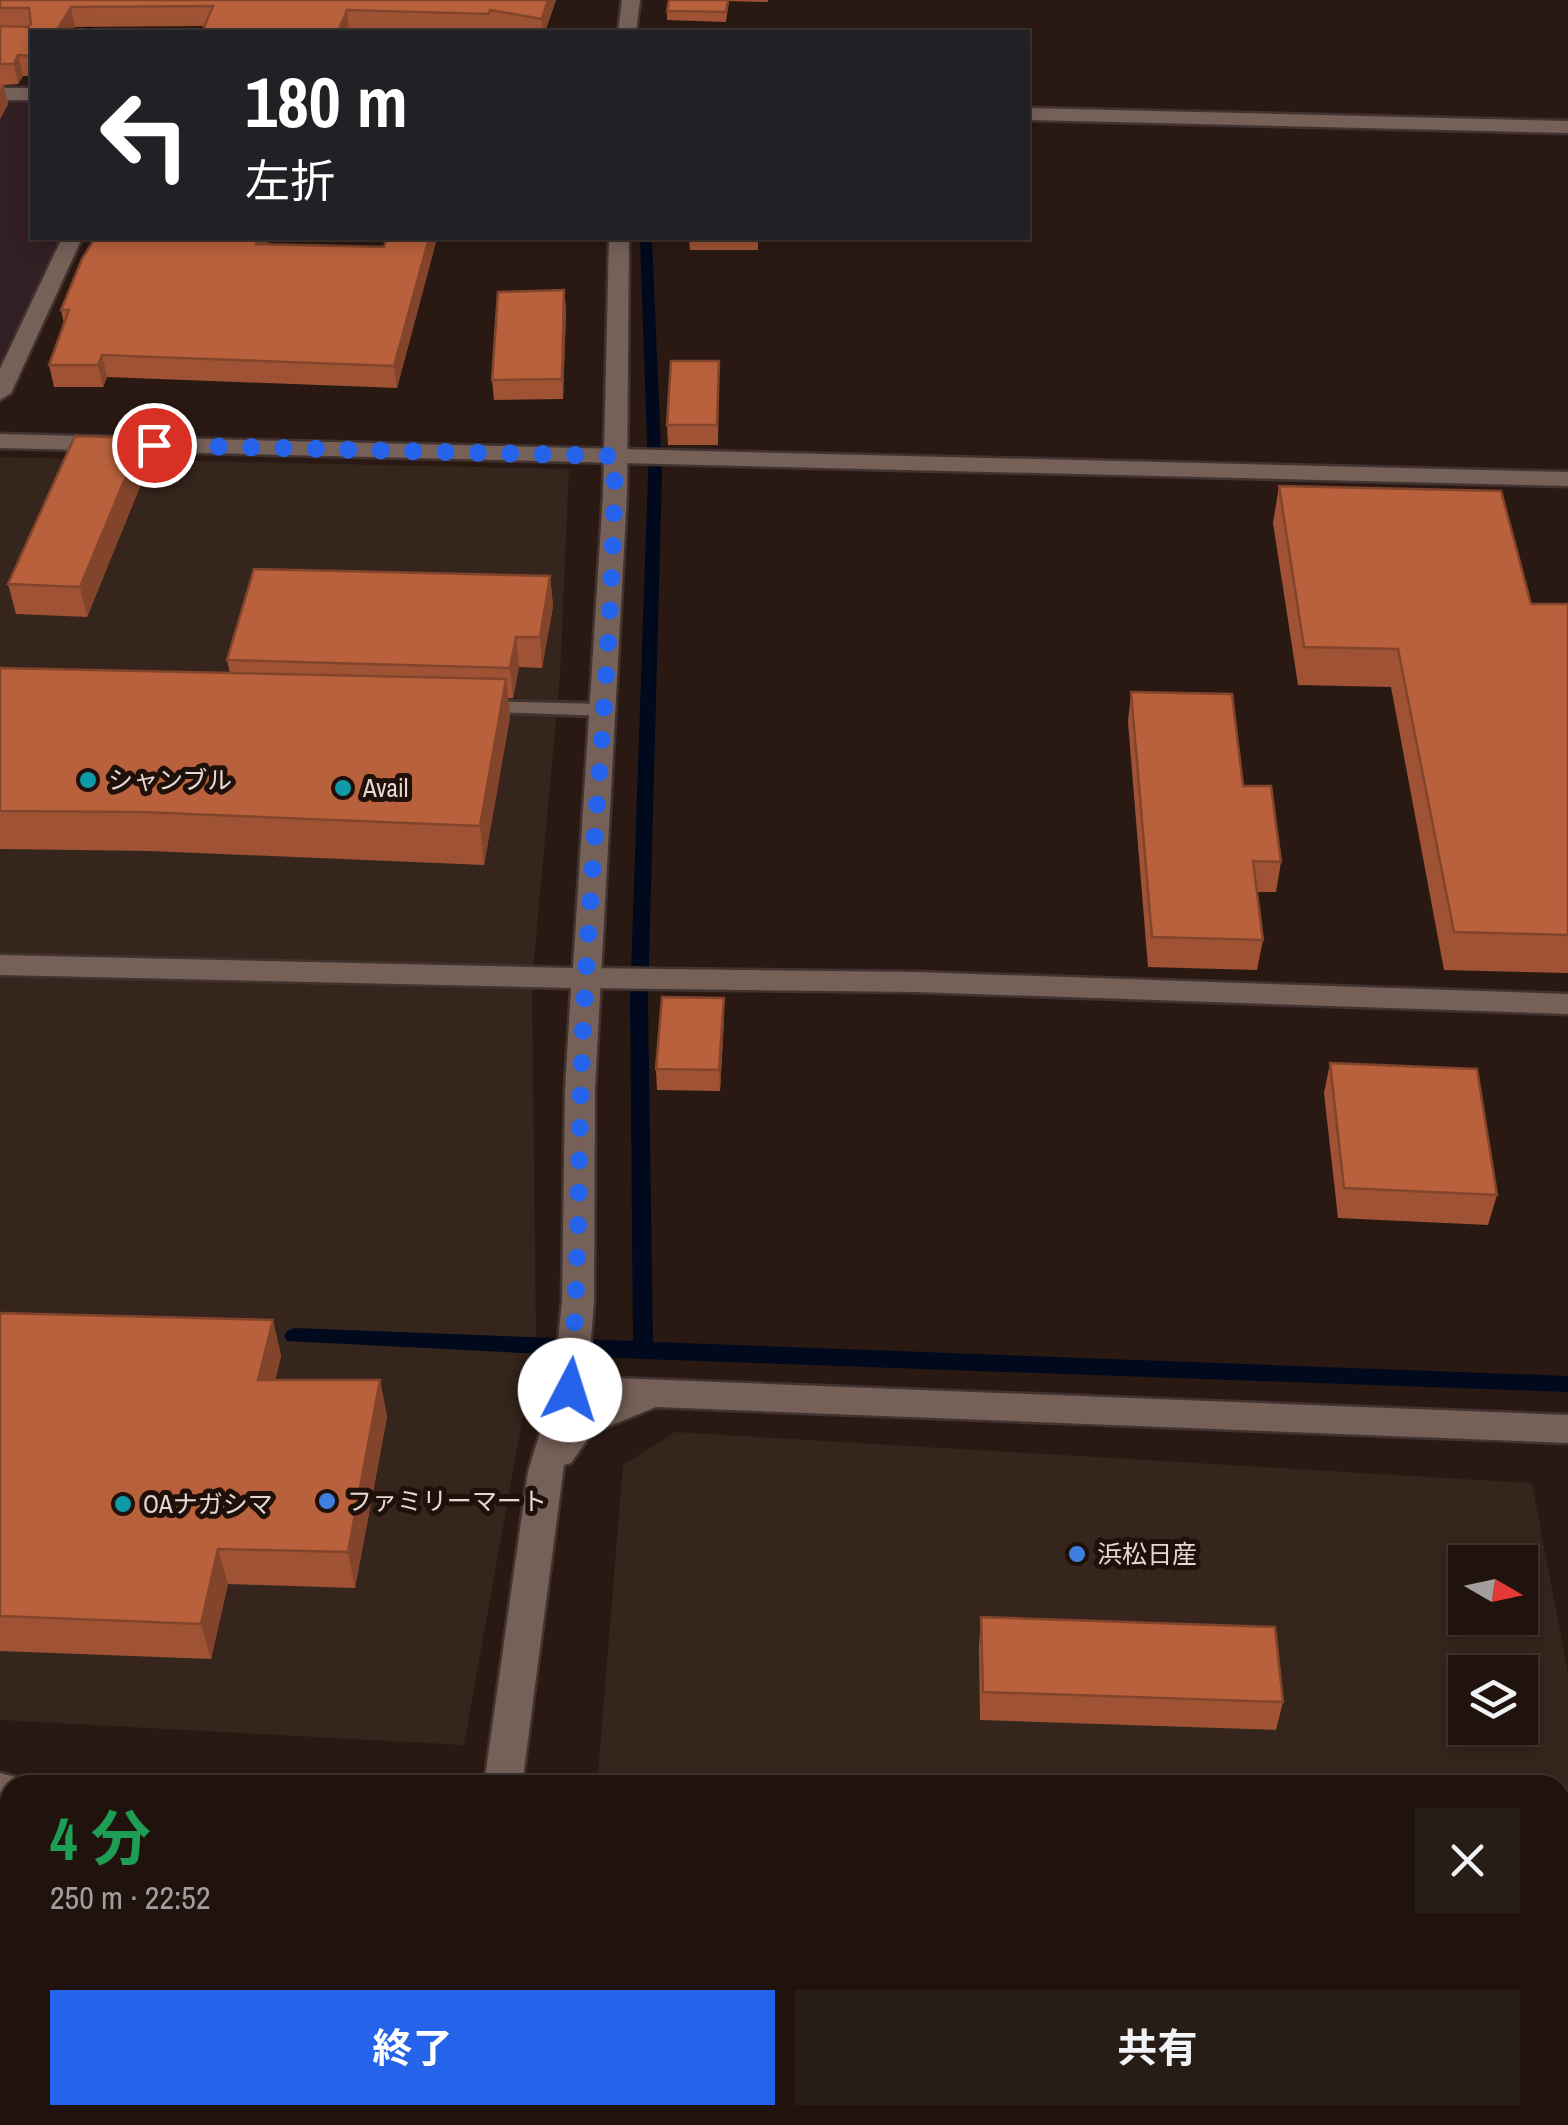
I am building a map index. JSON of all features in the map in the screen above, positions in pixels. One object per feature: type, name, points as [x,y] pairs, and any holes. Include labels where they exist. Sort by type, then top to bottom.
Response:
[{"type":"street","points":[[627,30],[630,0]]},
{"type":"street","points":[[0,94],[30,94]]},
{"type":"street","points":[[1030,114],[1568,126]]},
{"type":"street","points":[[0,393],[71,240]]},
{"type":"street","points":[[504,1775],[545,1472],[570,1390],[578,1301],[580,1089],[605,710],[620,240]]},
{"type":"street","points":[[0,441],[1568,479]]},
{"type":"street","points":[[0,965],[916,982],[1568,1004]]},
{"type":"street","points":[[570,1390],[1568,1430]]},
{"type":"street","points":[[545,1472],[580,1423],[650,1396]]},
{"type":"lane","points":[[453,706],[605,710]]},
{"type":"shaded area","points":[[0,101],[30,102],[30,240],[60,240],[0,368]]},
{"type":"shaded area","points":[[0,457],[569,469],[560,677],[532,981],[536,1342],[464,1745],[0,1720]]},
{"type":"shaded area","points":[[675,1432],[1532,1483],[1568,1673],[1568,1775],[598,1775],[623,1465]]},
{"type":"building","points":[[0,0],[548,0],[542,19],[490,10],[489,14],[347,10],[339,30],[203,30],[213,6],[71,7],[57,30],[30,30],[30,56],[18,55],[14,64],[0,64],[0,26],[28,27],[29,8],[0,8]]},
{"type":"building","points":[[669,0],[728,0],[726,12],[667,11]]},
{"type":"building","points":[[94,240],[257,240],[256,244],[384,247],[386,240],[428,240],[394,366],[102,355],[98,365],[49,365],[69,310],[61,310]]},
{"type":"building","points":[[564,290],[562,379],[492,380],[498,292]]},
{"type":"building","points":[[671,361],[719,361],[717,425],[667,425]]},
{"type":"building","points":[[75,436],[142,438],[80,587],[8,584]]},
{"type":"building","points":[[1279,486],[1501,491],[1531,604],[1568,604],[1568,935],[1454,932],[1398,649],[1304,647]]},
{"type":"building","points":[[254,569],[550,576],[540,637],[516,637],[510,668],[227,660]]},
{"type":"building","points":[[0,668],[506,679],[480,826],[141,812],[0,811]]},
{"type":"building","points":[[1131,692],[1232,694],[1243,786],[1271,786],[1281,862],[1253,861],[1263,940],[1152,937]]},
{"type":"building","points":[[662,997],[724,998],[719,1070],[656,1069]]},
{"type":"building","points":[[1330,1063],[1477,1069],[1497,1195],[1344,1188]]},
{"type":"building","name":"OAナガシマ","points":[[0,1313],[273,1320],[258,1380],[380,1380],[348,1552],[218,1549],[201,1624],[0,1616]]},
{"type":"building","points":[[981,1617],[1275,1627],[1283,1702],[983,1692]]},
{"type":"waterway","points":[[87,30],[103,0]]},
{"type":"waterway","points":[[643,1349],[639,1001],[655,473],[646,240]]},
{"type":"waterway","points":[[294,1336],[643,1349]]},
{"type":"waterway","points":[[643,1349],[1568,1384]]},
{"type":"place","name":"シャンブル","points":[[88,780]]},
{"type":"place","name":"Avail","points":[[343,788]]},
{"type":"place","name":"ファミリーマート","points":[[327,1501]]},
{"type":"place","name":"OAナガシマ","points":[[123,1504]]},
{"type":"place","name":"浜松日産","points":[[1077,1554]]},
{"type":"route","points":[[154,445],[615,456],[605,710],[580,1089],[578,1301],[570,1390]]}]
